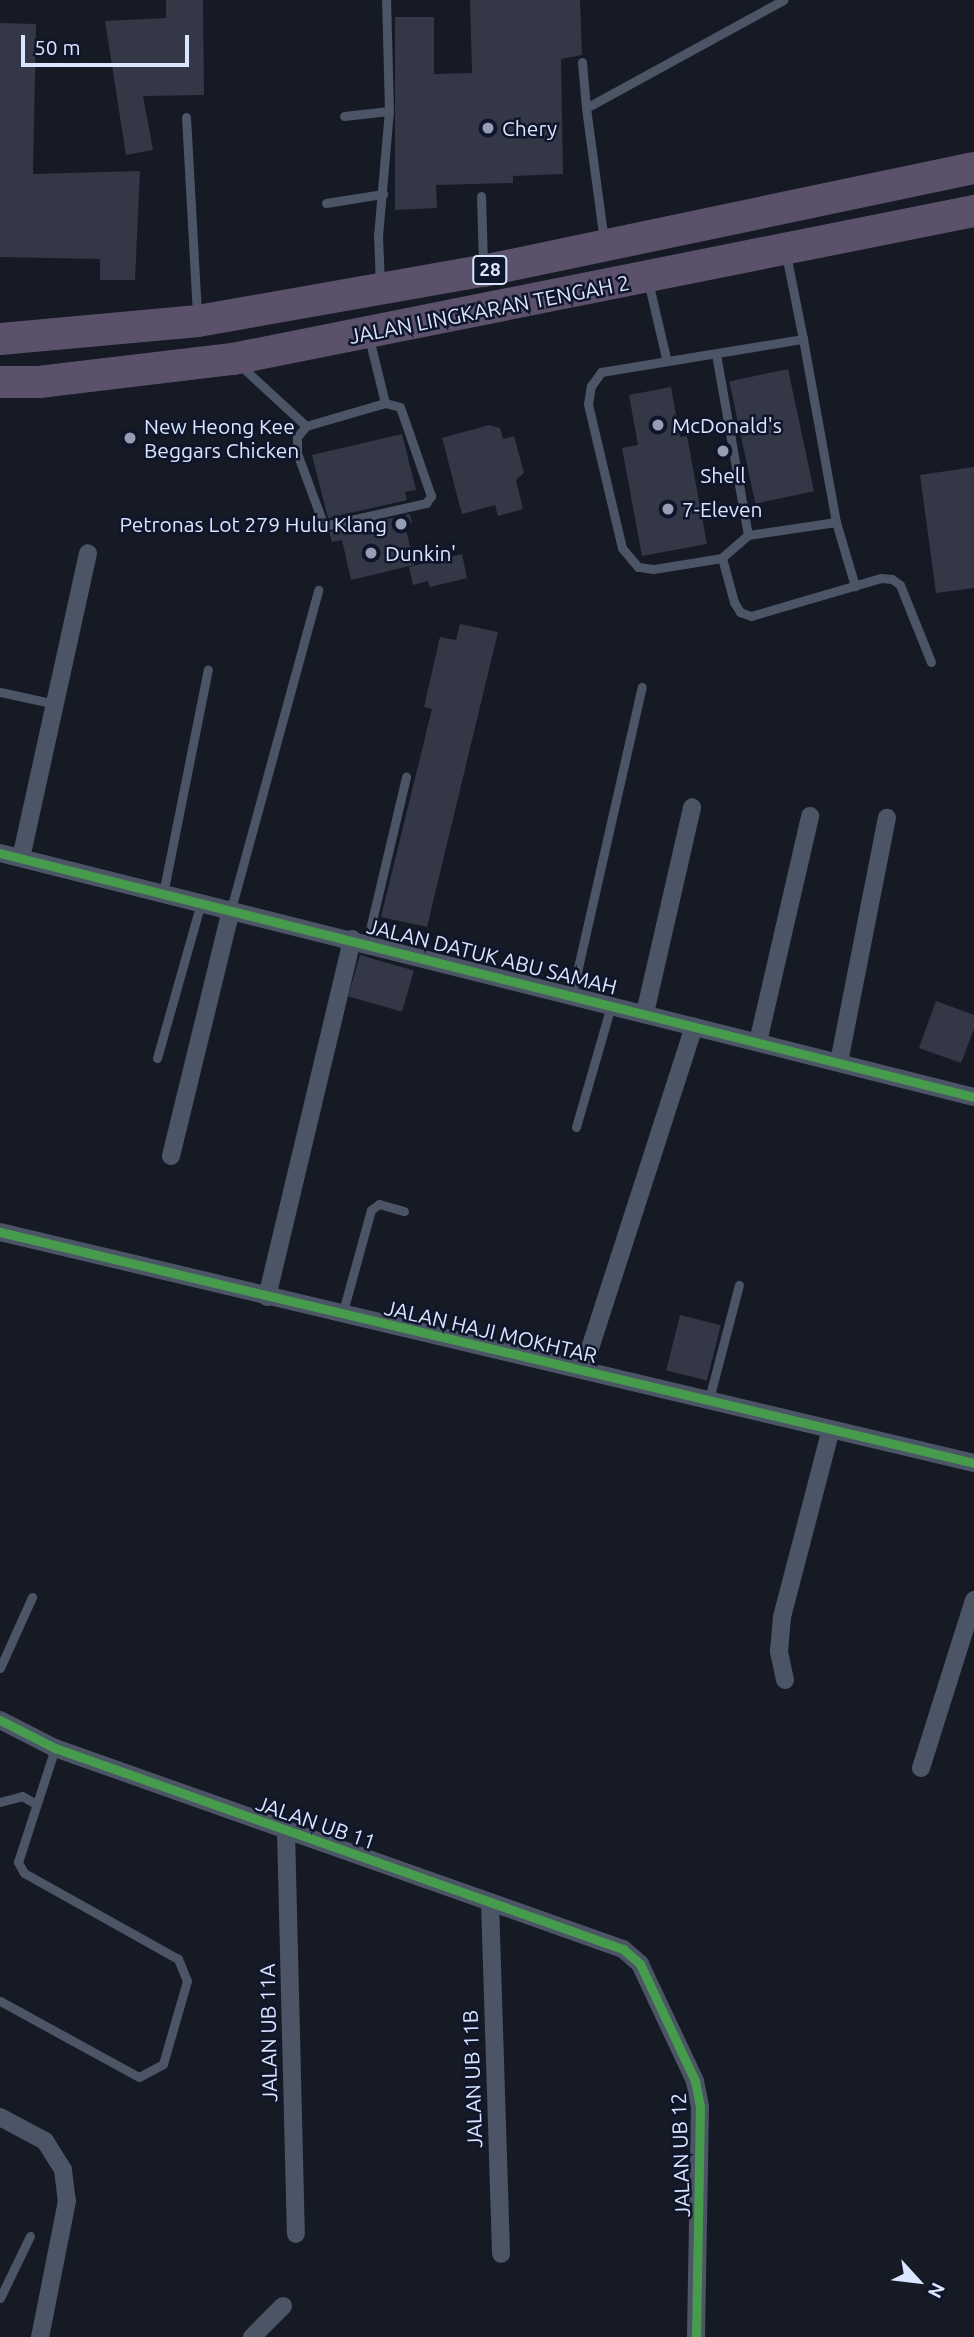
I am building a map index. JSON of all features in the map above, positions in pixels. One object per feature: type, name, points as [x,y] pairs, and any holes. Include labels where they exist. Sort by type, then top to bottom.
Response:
[{"type":"highway","name":"JALAN LINGKARAN TENGAH 2","points":[[0,339],[198,321],[483,271],[974,168]]},
{"type":"highway","name":"JALAN LINGKARAN TENGAH 2","points":[[0,382],[39,382],[233,359],[974,211]]},
{"type":"street","points":[[21,858],[88,553]]},
{"type":"street","points":[[645,1013],[692,807]]},
{"type":"street","points":[[758,1042],[810,816]]},
{"type":"street","points":[[839,1062],[887,818]]},
{"type":"street","name":"JALAN DATUK ABU SAMAH","points":[[0,853],[360,941],[974,1097]]},
{"type":"street","points":[[172,1156],[231,909]]},
{"type":"street","points":[[267,1297],[360,941]]},
{"type":"street","points":[[583,1370],[694,1026]]},
{"type":"street","name":"JALAN HAJI MOKHTAR","points":[[0,1232],[342,1315],[974,1462]]},
{"type":"street","points":[[785,1680],[779,1651],[782,1617],[831,1429]]},
{"type":"street","points":[[922,1768],[974,1600]]},
{"type":"street","name":"JALAN UB 11","points":[[0,1720],[55,1748],[623,1949]]},
{"type":"street","name":"JALAN UB 11A","points":[[286,1830],[296,2234]]},
{"type":"street","name":"JALAN UB 11B","points":[[490,1902],[500,2254]]},
{"type":"street","name":"JALAN UB 12","points":[[623,1949],[640,1964],[695,2081],[700,2107],[696,2337]]},
{"type":"street","points":[[0,2117],[45,2141],[63,2170],[67,2201],[40,2337]]},
{"type":"street","points":[[252,2337],[283,2306]]},
{"type":"lane","points":[[380,288],[389,111],[386,0]]},
{"type":"lane","points":[[586,108],[783,0]]},
{"type":"lane","points":[[582,62],[605,246]]},
{"type":"lane","points":[[344,117],[389,111]]},
{"type":"lane","points":[[186,117],[198,321]]},
{"type":"lane","points":[[326,203],[383,194]]},
{"type":"lane","points":[[481,197],[483,271]]},
{"type":"lane","points":[[785,250],[836,522],[855,586]]},
{"type":"lane","points":[[647,278],[666,358]]},
{"type":"lane","points":[[368,332],[385,402]]},
{"type":"lane","points":[[803,339],[716,354],[666,358],[601,372],[591,386],[588,404],[622,548],[638,567],[653,569],[723,558],[748,535],[836,522]]},
{"type":"lane","points":[[716,354],[748,535]]},
{"type":"lane","points":[[233,359],[306,426]]},
{"type":"lane","points":[[385,402],[400,407],[431,496],[426,503],[324,526],[297,453],[297,437],[306,426],[385,402]]},
{"type":"lane","points":[[723,558],[734,602],[740,612],[751,616],[881,578],[900,585],[931,662]]},
{"type":"lane","points":[[231,909],[318,590]]},
{"type":"lane","points":[[163,894],[208,669]]},
{"type":"lane","points":[[572,995],[642,687]]},
{"type":"lane","points":[[0,692],[55,704]]},
{"type":"lane","points":[[360,941],[406,777]]},
{"type":"lane","points":[[157,1058],[201,902]]},
{"type":"lane","points":[[576,1127],[611,1004]]},
{"type":"lane","points":[[342,1315],[371,1210],[379,1204],[404,1211]]},
{"type":"lane","points":[[709,1399],[739,1285]]},
{"type":"lane","points":[[0,1668],[32,1597]]},
{"type":"lane","points":[[0,2001],[139,2077],[163,2064],[187,1981],[178,1959],[24,1873],[18,1862],[55,1748]]},
{"type":"lane","points":[[0,1802],[22,1796],[36,1804]]},
{"type":"lane","points":[[0,2298],[30,2236]]},
{"type":"building","points":[[166,0],[203,0],[204,95],[143,96],[153,150],[126,155],[105,21],[166,18]]},
{"type":"building","points":[[470,0],[580,0],[582,55],[561,59],[563,174],[513,176],[513,183],[436,185],[437,208],[395,210],[395,17],[434,17],[434,74],[472,73]]},
{"type":"building","points":[[0,23],[36,24],[33,174],[140,171],[135,280],[100,280],[100,259],[0,257]]},
{"type":"building","points":[[788,369],[814,491],[755,504],[729,381]]},
{"type":"building","points":[[671,387],[680,437],[687,436],[707,544],[642,556],[622,448],[638,445],[629,395]]},
{"type":"building","points":[[489,425],[500,428],[503,439],[514,436],[524,473],[516,480],[523,509],[498,516],[495,505],[462,514],[442,438]]},
{"type":"building","points":[[402,434],[416,490],[405,492],[407,500],[328,518],[312,455]]},
{"type":"building","points":[[974,467],[974,588],[936,593],[920,475]]},
{"type":"building","points":[[410,514],[412,523],[405,525],[414,565],[351,580],[342,540],[332,542],[329,532]]},
{"type":"building","points":[[462,554],[467,578],[430,587],[428,581],[413,585],[409,567]]},
{"type":"building","points":[[460,624],[498,632],[427,927],[381,917],[432,709],[424,707],[440,637],[456,640]]},
{"type":"building","points":[[360,955],[414,970],[402,1012],[348,996]]},
{"type":"building","points":[[936,1001],[974,1015],[974,1029],[961,1063],[919,1048]]},
{"type":"building","points":[[680,1315],[721,1325],[707,1380],[666,1370]]},
{"type":"cycle path","points":[[0,853],[974,1097]]},
{"type":"cycle path","points":[[0,1232],[974,1463]]},
{"type":"cycle path","points":[[0,1720],[55,1748],[623,1949],[640,1964],[695,2081],[700,2107],[696,2337]]},
{"type":"place","name":"Chery","points":[[488,128]]},
{"type":"place","name":"McDonald's","points":[[658,425]]},
{"type":"place","name":"New Heong Kee Beggars Chicken","points":[[130,438]]},
{"type":"place","name":"Shell","points":[[723,451]]},
{"type":"place","name":"7-Eleven","points":[[668,509]]},
{"type":"place","name":"Petronas Lot 279 Hulu Klang","points":[[401,524]]},
{"type":"place","name":"Dunkin'","points":[[371,553]]}]
